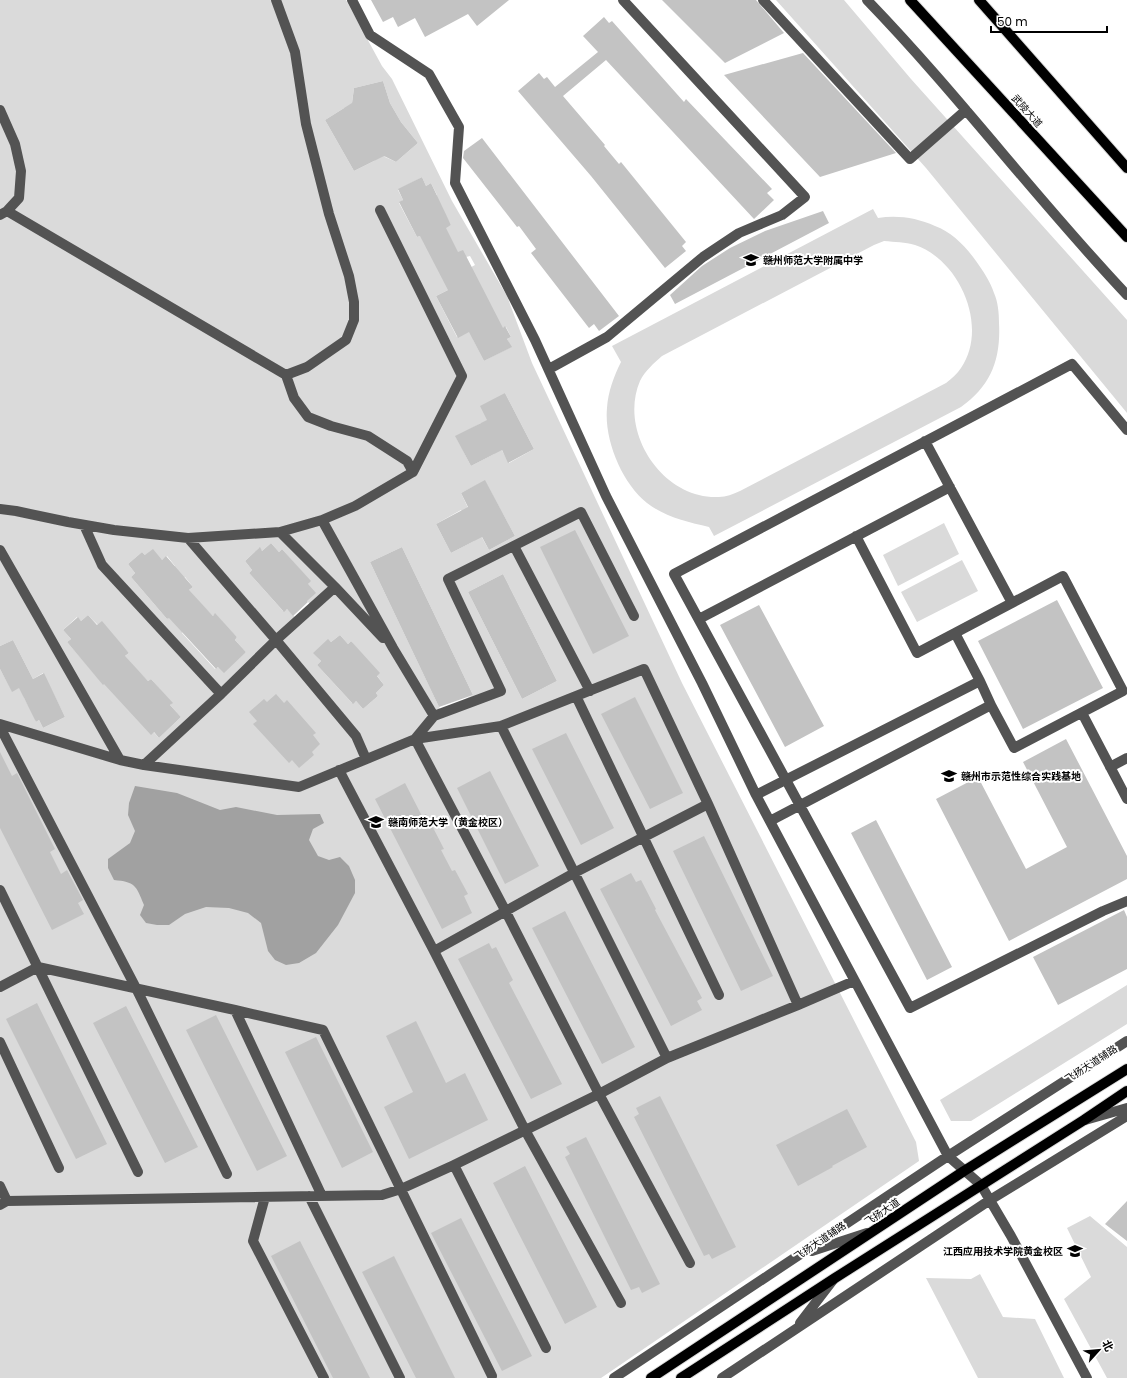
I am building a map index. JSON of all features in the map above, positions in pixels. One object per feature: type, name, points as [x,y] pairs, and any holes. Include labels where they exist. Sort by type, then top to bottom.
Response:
[{"type":"main road","name":"武陵大道","points":[[910,0],[1127,238]]},
{"type":"main road","points":[[979,0],[1127,168]]},
{"type":"main road","name":"飞扬大道","points":[[651,1378],[964,1171],[1127,1069]]},
{"type":"main road","points":[[681,1378],[1127,1091]]},
{"type":"street","points":[[276,0],[295,52],[306,124],[329,214],[349,276],[354,302],[354,320],[346,340],[308,367],[286,375]]},
{"type":"street","points":[[352,0],[370,35],[429,74],[459,127],[455,183],[535,340],[606,496],[702,684],[756,796],[948,1156],[981,1185],[1087,1378]]},
{"type":"street","points":[[549,369],[607,337],[703,257],[739,233],[782,215],[805,197],[623,0]]},
{"type":"street","points":[[764,0],[910,159],[966,110]]},
{"type":"street","points":[[867,0],[894,28],[1060,221],[1127,295]]},
{"type":"street","points":[[0,110],[15,144],[21,171],[20,198],[4,213],[286,375],[294,398],[308,417],[331,426],[368,436],[406,461],[413,472]]},
{"type":"street","points":[[0,509],[114,530],[188,538],[280,532],[322,520],[356,506],[413,472],[462,376],[380,210]]},
{"type":"street","points":[[1127,430],[1072,364],[674,574],[910,1008],[1103,911],[1127,901]]},
{"type":"street","points":[[925,441],[1012,603]]},
{"type":"street","points":[[699,619],[950,487]]},
{"type":"street","points":[[415,739],[434,716],[501,691],[448,579],[581,512],[634,616]]},
{"type":"street","points":[[322,520],[393,648],[434,716]]},
{"type":"street","points":[[84,525],[102,565],[221,694]]},
{"type":"street","points":[[280,532],[335,586],[393,648]]},
{"type":"street","points":[[856,536],[917,653],[1063,576],[1123,691],[1014,748],[955,633]]},
{"type":"street","points":[[188,538],[356,736],[366,759]]},
{"type":"street","points":[[514,546],[590,691]]},
{"type":"street","points":[[0,550],[120,760]]},
{"type":"street","points":[[144,765],[335,586]]},
{"type":"street","points":[[0,726],[120,760],[144,765],[299,787],[415,739],[501,726],[644,669],[708,804],[798,1005]]},
{"type":"street","points":[[756,796],[980,681]]},
{"type":"street","points":[[576,696],[719,995]]},
{"type":"street","points":[[770,821],[991,705]]},
{"type":"street","points":[[1082,713],[1127,799]]},
{"type":"street","points":[[0,726],[136,988],[227,1174]]},
{"type":"street","points":[[501,726],[667,1058]]},
{"type":"street","points":[[415,739],[599,1094],[690,1263]]},
{"type":"street","points":[[1110,767],[1127,758]]},
{"type":"street","points":[[340,770],[526,1130],[621,1304]]},
{"type":"street","points":[[434,951],[574,873],[708,804]]},
{"type":"street","points":[[0,890],[138,1172]]},
{"type":"street","points":[[0,987],[38,967],[323,1030],[492,1376]]},
{"type":"street","points":[[0,1186],[4,1203],[382,1195],[401,1189],[454,1165],[599,1094],[667,1058],[854,981]]},
{"type":"street","points":[[236,1010],[322,1196]]},
{"type":"street","name":"飞扬大道辅路","points":[[614,1378],[948,1156],[1127,1041]]},
{"type":"street","points":[[0,1042],[59,1168]]},
{"type":"street","points":[[1084,1120],[1127,1108]]},
{"type":"street","points":[[722,1378],[990,1200],[1127,1116]]},
{"type":"street","points":[[454,1165],[546,1348]]},
{"type":"street","points":[[309,1196],[400,1378]]},
{"type":"street","points":[[265,1197],[254,1240],[324,1378]]},
{"type":"street","points":[[801,1254],[875,1231]]},
{"type":"street","points":[[795,1330],[835,1278]]},
{"type":"shaded area","name":"赣南师范大学（黄金校区）","points":[[0,0],[346,0],[382,66],[392,79],[452,201],[507,296],[532,363],[682,683],[916,1142],[919,1161],[601,1378],[0,1378],[0,669],[12,691],[22,686],[24,698],[28,705],[31,704],[36,722],[39,720],[43,728],[65,717],[43,673],[33,679],[13,640],[0,646]],"holes":[[[383,81],[390,103],[401,122],[418,143],[396,162],[385,157],[382,152],[374,161],[354,171],[325,120],[344,108],[349,115],[357,111],[352,102],[354,88]],[[422,177],[426,186],[431,183],[437,195],[430,198],[445,214],[451,225],[417,237],[399,203],[403,200],[398,190]],[[470,256],[475,265],[464,271],[497,331],[506,327],[511,337],[507,339],[511,347],[484,361],[473,339],[479,326],[457,337],[436,296],[458,285],[466,257]],[[505,393],[534,449],[509,463],[500,447],[494,454],[471,466],[456,437],[481,423],[489,423]],[[485,481],[515,536],[489,550],[480,534],[474,541],[451,553],[436,524],[461,510],[463,513],[469,510],[461,493]],[[271,543],[279,552],[282,549],[310,581],[308,584],[307,601],[310,604],[295,617],[287,609],[283,611],[249,573],[252,570],[245,561],[259,548],[262,551]],[[402,547],[473,695],[441,711],[370,562]],[[142,552],[145,555],[162,560],[167,556],[175,566],[171,569],[181,580],[185,577],[193,587],[188,591],[213,616],[215,614],[237,637],[235,640],[246,652],[215,669],[182,633],[184,630],[172,615],[167,619],[131,577],[135,573],[128,564]],[[503,574],[557,681],[522,699],[468,592]],[[88,615],[119,643],[129,653],[124,657],[148,681],[151,679],[172,703],[170,705],[181,717],[159,738],[107,681],[103,684],[67,642],[71,639],[63,630],[77,617],[81,621]],[[340,635],[348,644],[351,641],[384,685],[376,693],[378,696],[363,709],[356,701],[352,703],[317,665],[321,661],[314,653],[328,640],[331,642]]]},
{"type":"shaded area","points":[[776,0],[844,0],[911,79],[1127,320],[1127,413],[926,168]]},
{"type":"shaded area","points":[[873,209],[878,218],[900,217],[914,219],[941,229],[958,240],[968,250],[986,276],[995,296],[998,311],[998,348],[992,371],[980,390],[961,407],[714,536],[709,527],[661,512],[647,503],[630,484],[616,460],[608,434],[607,408],[610,390],[621,362],[612,346]],"holes":[[[884,241],[915,245],[931,253],[945,265],[957,280],[971,315],[972,334],[969,352],[961,368],[956,374],[946,383],[730,495],[719,497],[699,495],[680,487],[664,475],[650,459],[641,441],[635,421],[635,401],[640,381],[650,367],[662,356]]]},
{"type":"shaded area","points":[[944,523],[959,554],[898,586],[883,555]]},
{"type":"shaded area","points":[[962,560],[978,591],[917,622],[901,592]]},
{"type":"shaded area","points":[[135,786],[177,793],[220,810],[236,807],[277,815],[320,814],[324,823],[313,829],[309,840],[318,856],[329,860],[340,857],[349,866],[355,880],[355,893],[338,925],[316,953],[299,963],[286,965],[275,960],[268,951],[261,923],[248,913],[229,908],[206,907],[185,914],[169,925],[146,923],[140,915],[144,905],[137,889],[126,882],[114,880],[108,868],[108,859],[130,843],[135,831],[128,815],[129,803]]},
{"type":"shaded area","points":[[1127,985],[1127,1024],[971,1121],[951,1121],[940,1100]]},
{"type":"shaded area","points":[[1090,1216],[1127,1247],[1127,1378],[1107,1378],[1064,1299],[1091,1277],[1067,1228]]},
{"type":"shaded area","points":[[980,1274],[1003,1317],[1035,1319],[1064,1378],[978,1378],[926,1278],[971,1279]]},
{"type":"building","points":[[371,0],[509,0],[477,26],[468,14],[425,37],[415,18],[398,27],[393,17],[383,22]]},
{"type":"building","points":[[662,0],[756,0],[784,33],[725,63]]},
{"type":"building","points":[[604,17],[609,23],[612,21],[684,102],[686,99],[772,189],[767,193],[774,200],[754,219],[606,60],[563,96],[605,145],[604,146],[619,164],[621,162],[686,242],[682,246],[686,251],[665,268],[591,176],[518,91],[539,73],[544,79],[547,77],[555,87],[598,52],[583,36]]},
{"type":"building","points":[[803,53],[896,153],[820,177],[724,75]]},
{"type":"building","points":[[383,81],[390,103],[401,122],[418,143],[396,162],[384,156],[354,171],[325,120],[352,103],[354,88]]},
{"type":"building","points":[[482,138],[619,316],[599,331],[594,324],[589,328],[531,253],[536,249],[519,226],[517,227],[463,158],[464,151]]},
{"type":"building","points":[[422,177],[426,186],[431,183],[451,225],[446,228],[458,252],[463,250],[503,328],[505,326],[511,337],[507,339],[512,347],[484,361],[469,332],[458,338],[436,296],[448,290],[420,236],[417,237],[399,202],[403,200],[398,189]]},
{"type":"building","points":[[823,211],[829,223],[675,304],[670,295],[702,266],[730,248],[765,231]]},
{"type":"building","points":[[505,393],[534,449],[508,463],[502,450],[471,466],[455,436],[487,420],[480,406]]},
{"type":"building","points":[[485,480],[515,536],[489,550],[482,537],[451,553],[436,524],[468,507],[461,493]]},
{"type":"building","points":[[575,530],[629,636],[593,654],[540,547]]},
{"type":"building","points":[[271,543],[279,552],[282,549],[311,581],[308,584],[316,593],[293,616],[287,609],[284,612],[249,573],[252,570],[245,561],[260,547],[262,551]]},
{"type":"building","points":[[402,547],[473,695],[439,707],[370,562]]},
{"type":"building","points":[[153,549],[162,560],[166,556],[193,587],[189,590],[213,616],[215,613],[237,637],[235,640],[246,652],[224,673],[218,667],[216,669],[169,618],[167,619],[131,577],[135,573],[128,564],[142,552],[145,555]]},
{"type":"building","points":[[503,574],[557,681],[522,699],[468,592]]},
{"type":"building","points":[[1057,600],[1103,688],[1023,729],[978,641]]},
{"type":"building","points":[[759,605],[824,726],[785,747],[720,625]]},
{"type":"building","points":[[88,615],[97,625],[102,621],[129,653],[125,656],[148,681],[151,679],[173,703],[170,705],[181,717],[159,738],[154,732],[151,735],[104,684],[103,685],[67,642],[71,639],[63,630],[78,617],[81,621]]},
{"type":"building","points":[[340,635],[348,644],[351,641],[380,673],[377,676],[384,685],[376,693],[378,696],[363,709],[356,701],[353,704],[317,665],[321,661],[313,653],[328,639],[331,642]]},
{"type":"building","points":[[13,640],[33,679],[44,673],[65,717],[43,728],[39,720],[36,722],[19,688],[12,692],[0,669],[0,646]]},
{"type":"building","points":[[276,694],[284,703],[287,700],[316,733],[313,735],[320,744],[312,752],[314,755],[299,768],[292,760],[289,763],[253,724],[257,721],[249,712],[264,699],[267,702]]},
{"type":"building","points":[[635,697],[683,793],[650,809],[601,714]]},
{"type":"building","points":[[566,733],[614,828],[581,845],[532,749]]},
{"type":"building","points":[[1066,739],[1127,856],[1127,879],[1009,941],[936,799],[978,777],[1026,869],[1067,847],[1023,762]]},
{"type":"building","points":[[0,752],[12,776],[17,773],[55,849],[50,852],[61,874],[67,870],[83,900],[78,903],[84,914],[52,930],[0,828]]},
{"type":"building","points":[[490,771],[539,866],[505,884],[457,788]]},
{"type":"building","points":[[405,783],[422,816],[426,814],[444,849],[441,850],[452,871],[455,870],[468,894],[464,896],[472,913],[442,929],[375,799]]},
{"type":"building","points":[[876,820],[952,967],[927,980],[851,833]]},
{"type":"building","points":[[704,836],[773,976],[741,991],[673,851]]},
{"type":"building","points":[[631,873],[636,882],[641,880],[656,909],[655,910],[702,998],[697,1001],[702,1010],[671,1026],[600,889]]},
{"type":"building","points":[[1124,910],[1127,917],[1127,969],[1058,1005],[1033,957]]},
{"type":"building","points":[[565,911],[635,1047],[602,1064],[532,928]]},
{"type":"building","points":[[489,943],[492,949],[496,947],[513,980],[509,983],[562,1084],[531,1099],[458,959]]},
{"type":"building","points":[[37,1003],[107,1144],[76,1159],[6,1019]]},
{"type":"building","points":[[126,1006],[198,1147],[165,1163],[93,1023]]},
{"type":"building","points":[[216,1015],[287,1156],[257,1171],[186,1030]]},
{"type":"building","points":[[416,1021],[446,1083],[465,1073],[488,1120],[409,1159],[384,1107],[413,1092],[386,1036]]},
{"type":"building","points":[[316,1037],[373,1152],[342,1168],[285,1052]]},
{"type":"building","points":[[660,1096],[736,1247],[712,1259],[709,1254],[704,1256],[634,1117],[639,1114],[636,1108]]},
{"type":"building","points":[[847,1109],[867,1147],[798,1186],[776,1145]]},
{"type":"building","points":[[586,1137],[660,1284],[642,1293],[639,1287],[631,1290],[565,1157],[570,1154],[566,1147]]},
{"type":"building","points":[[525,1166],[597,1307],[565,1324],[493,1183]]},
{"type":"building","points":[[1127,1201],[1127,1241],[1105,1224]]},
{"type":"building","points":[[461,1218],[532,1356],[502,1371],[431,1233]]},
{"type":"building","points":[[300,1241],[370,1378],[333,1378],[271,1256]]},
{"type":"building","points":[[394,1256],[455,1378],[416,1378],[362,1272]]},
{"type":"place","name":"赣州师范大学附属中学","points":[[751,260]]},
{"type":"place","name":"赣州市示范性综合实践基地","points":[[949,776]]},
{"type":"place","name":"赣南师范大学（黄金校区）","points":[[376,822]]},
{"type":"place","name":"江西应用技术学院黄金校区","points":[[1075,1251]]}]
